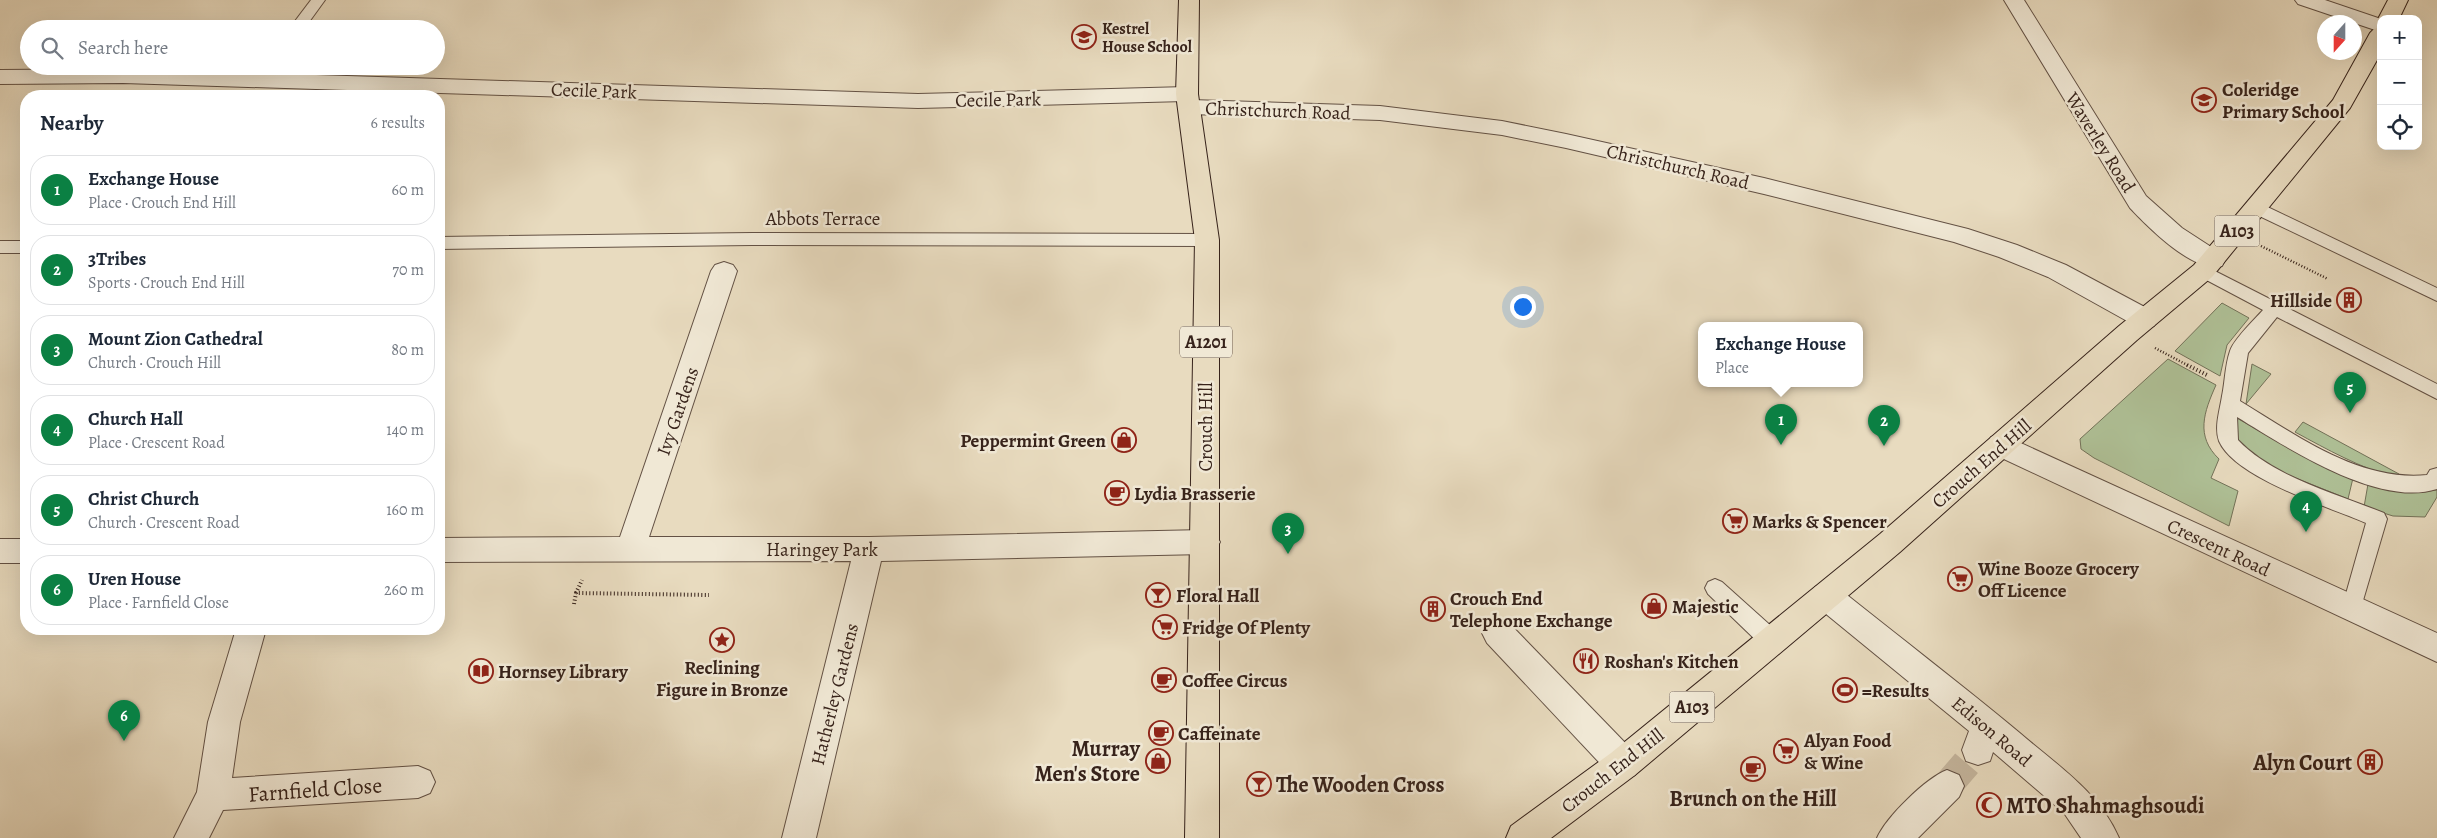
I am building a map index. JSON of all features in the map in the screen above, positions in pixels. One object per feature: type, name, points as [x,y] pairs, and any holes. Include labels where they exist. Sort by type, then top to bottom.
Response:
[{"type":"main road","name":"Crouch Hill","points":[[1189,0],[1188,100],[1207,240],[1204,834]]},
{"type":"main road","points":[[2390,15],[2398,0]]},
{"type":"main road","name":"Crouch End Hill","points":[[1523,838],[1623,764],[1826,596],[2208,265],[2342,104],[2377,40]]},
{"type":"street","name":"Waverley Road","points":[[2014,0],[2138,202],[2162,227],[2208,265]]},
{"type":"street","points":[[2317,2],[2377,24]]},
{"type":"street","name":"Cecile Park","points":[[0,78],[168,75]]},
{"type":"street","name":"Cecile Park","points":[[307,75],[918,101],[1188,100]]},
{"type":"street","name":"Christchurch Road","points":[[1188,100],[1380,113],[1502,128],[1755,184],[1959,235],[2008,251],[2057,271],[2136,326]]},
{"type":"street","name":"Ivy Gardens","points":[[630,550],[724,271]]},
{"type":"street","name":"Crescent Road","points":[[2000,445],[2437,648]]},
{"type":"street","name":"Haringey Park","points":[[445,550],[869,549],[1205,542]]},
{"type":"street","name":"Hatherley Gardens","points":[[799,838],[869,549]]},
{"type":"street","points":[[0,551],[20,551]]},
{"type":"street","name":"Edison Road","points":[[1826,596],[1983,738],[2076,802],[2102,838]]},
{"type":"street","points":[[1498,633],[1623,764]]},
{"type":"street","points":[[191,838],[213,795],[224,722],[250,635]]},
{"type":"street","name":"Farnfield Close","points":[[213,795],[418,782]]},
{"type":"street","points":[[1894,838],[1947,786]]},
{"type":"lane","points":[[303,20],[318,0]]},
{"type":"lane","points":[[2257,208],[2437,295]]},
{"type":"lane","name":"Abbots Terrace","points":[[445,243],[752,239],[1207,240]]},
{"type":"lane","points":[[0,248],[20,247]]},
{"type":"lane","points":[[2208,265],[2274,309],[2437,392]]},
{"type":"lane","points":[[2274,309],[2239,351],[2226,433],[2230,444],[2240,456],[2267,472],[2377,519],[2352,608]]},
{"type":"lane","points":[[2232,397],[2297,444],[2357,472],[2384,482],[2410,486],[2433,482],[2437,476]]},
{"type":"lane","points":[[1715,588],[1772,640]]},
{"type":"path","points":[[2236,233],[2328,279]]},
{"type":"path","points":[[2136,326],[2232,397]]},
{"type":"path","points":[[574,604],[576,594],[709,595]]},
{"type":"green space","points":[[2222,303],[2249,318],[2227,345],[2220,376],[2175,351]]},
{"type":"green space","points":[[2168,359],[2216,385],[2205,414],[2204,433],[2211,450],[2219,459],[2211,478],[2238,491],[2229,526],[2094,458],[2081,449],[2080,439]]},
{"type":"green space","points":[[2252,364],[2271,374],[2246,404]]},
{"type":"green space","points":[[2235,417],[2284,445],[2353,478],[2348,499],[2268,467],[2234,437]]},
{"type":"green space","points":[[2303,422],[2399,474],[2395,478],[2369,469],[2295,432]]},
{"type":"green space","points":[[2368,484],[2418,492],[2437,490],[2437,497],[2425,517],[2393,516],[2364,507]]},
{"type":"tunnel","points":[[1947,786],[1978,750]]},
{"type":"place","name":"Kestrel House School","points":[[1084,37]]},
{"type":"place","name":"Coleridge Primary School","points":[[2204,100]]},
{"type":"place","name":"Hillside","points":[[2349,300]]},
{"type":"place","name":"Christ Church","points":[[2350,413]]},
{"type":"place","name":"Peppermint Green","points":[[1124,440]]},
{"type":"place","name":"Exchange House","points":[[1781,445]]},
{"type":"place","name":"3Tribes","points":[[1884,446]]},
{"type":"place","name":"Lydia Brasserie","points":[[1117,493]]},
{"type":"place","name":"Marks & Spencer","points":[[1735,521]]},
{"type":"place","name":"Church Hall","points":[[2306,532]]},
{"type":"place","name":"Mount Zion Cathedral","points":[[1288,554]]},
{"type":"place","name":"Wine Booze Grocery Off Licence","points":[[1960,579]]},
{"type":"place","name":"Floral Hall","points":[[1158,595]]},
{"type":"place","name":"Majestic","points":[[1654,606]]},
{"type":"place","name":"Crouch End Telephone Exchange","points":[[1433,609]]},
{"type":"place","name":"Fridge Of Plenty","points":[[1165,627]]},
{"type":"place","name":"Reclining Figure in Bronze","points":[[722,640]]},
{"type":"place","name":"Roshan's Kitchen","points":[[1586,661]]},
{"type":"place","name":"Hornsey Library","points":[[481,671]]},
{"type":"place","name":"Coffee Circus","points":[[1164,680]]},
{"type":"place","name":"=Results","points":[[1845,690]]},
{"type":"place","name":"Caffeinate","points":[[1161,733]]},
{"type":"place","name":"Uren House","points":[[124,741]]},
{"type":"place","name":"Alyan Food & Wine","points":[[1786,751]]},
{"type":"place","name":"Murray Men's Store","points":[[1158,761]]},
{"type":"place","name":"Alyn Court","points":[[2370,762]]},
{"type":"place","name":"Brunch on the Hill","points":[[1753,769]]},
{"type":"place","name":"The Wooden Cross","points":[[1259,784]]},
{"type":"place","name":"MTO Shahmaghsoudi","points":[[1989,805]]}]
